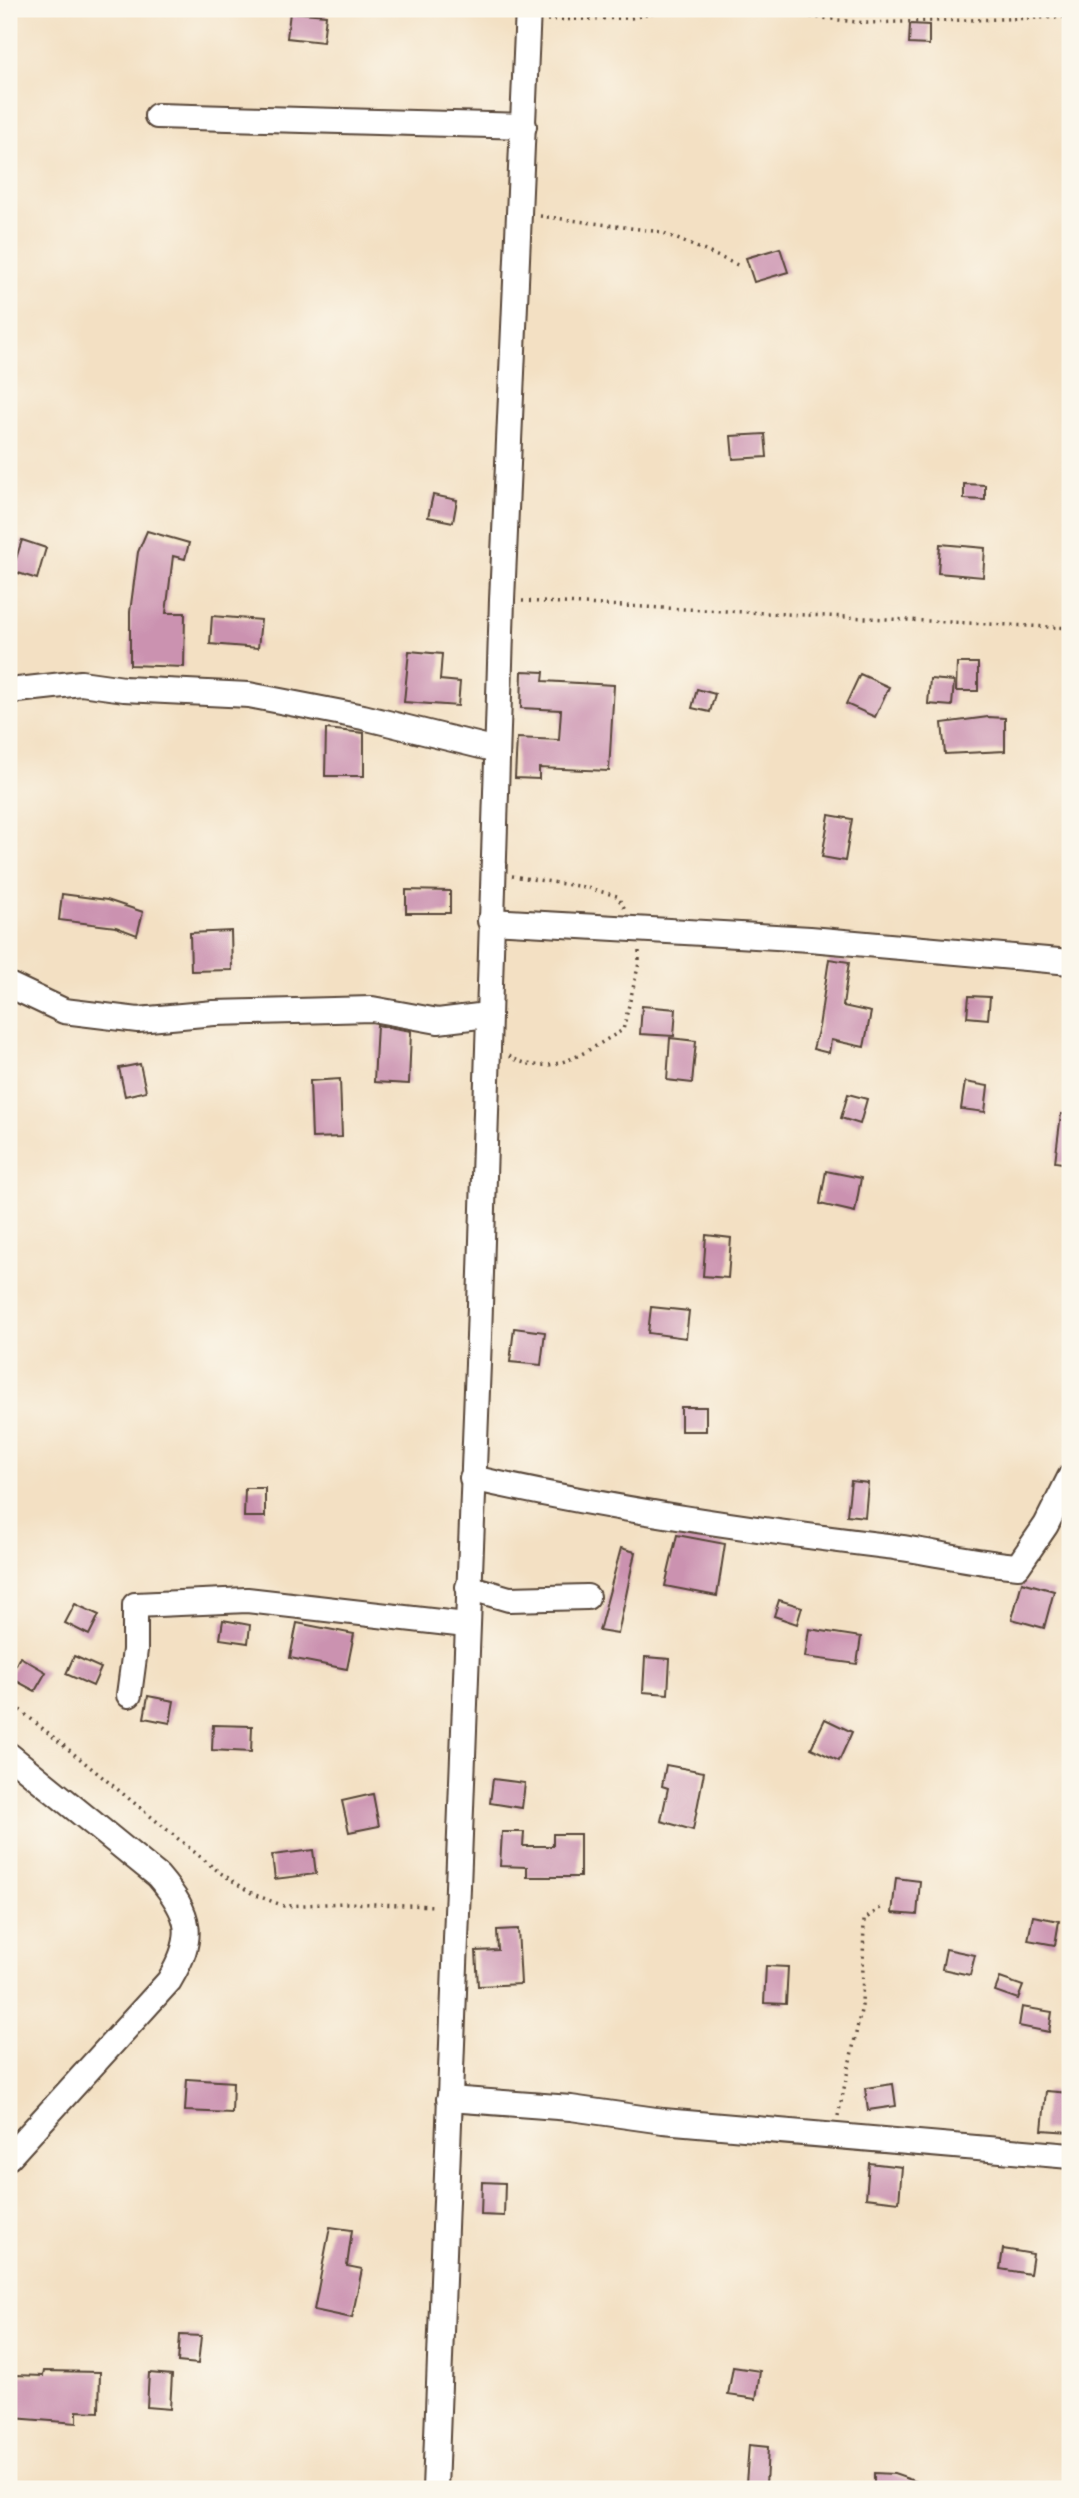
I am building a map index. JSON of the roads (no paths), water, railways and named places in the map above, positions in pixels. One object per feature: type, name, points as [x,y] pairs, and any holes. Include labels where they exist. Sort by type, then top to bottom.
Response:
[{"type":"street","points":[[435,2489],[496,750],[528,14]]},
{"type":"street","points":[[157,116],[524,126]]},
{"type":"street","points":[[9,691],[81,683],[124,689],[249,695],[363,717],[496,750]]},
{"type":"street","points":[[490,921],[810,939],[1070,962]]},
{"type":"street","points":[[9,985],[64,1011],[138,1020],[214,1013],[372,1009],[438,1021],[487,1015]]},
{"type":"street","points":[[472,1478],[609,1508],[893,1547],[987,1564],[1018,1566],[1046,1525],[1070,1477]]},
{"type":"street","points":[[467,1587],[509,1599],[587,1597]]},
{"type":"street","points":[[129,1695],[135,1650],[135,1605],[247,1600],[466,1625]]},
{"type":"street","points":[[9,1755],[158,1876],[178,1899],[188,1927],[185,1955],[169,1981],[9,2157]]},
{"type":"street","points":[[449,2099],[571,2108],[663,2121],[1070,2156]]}]
